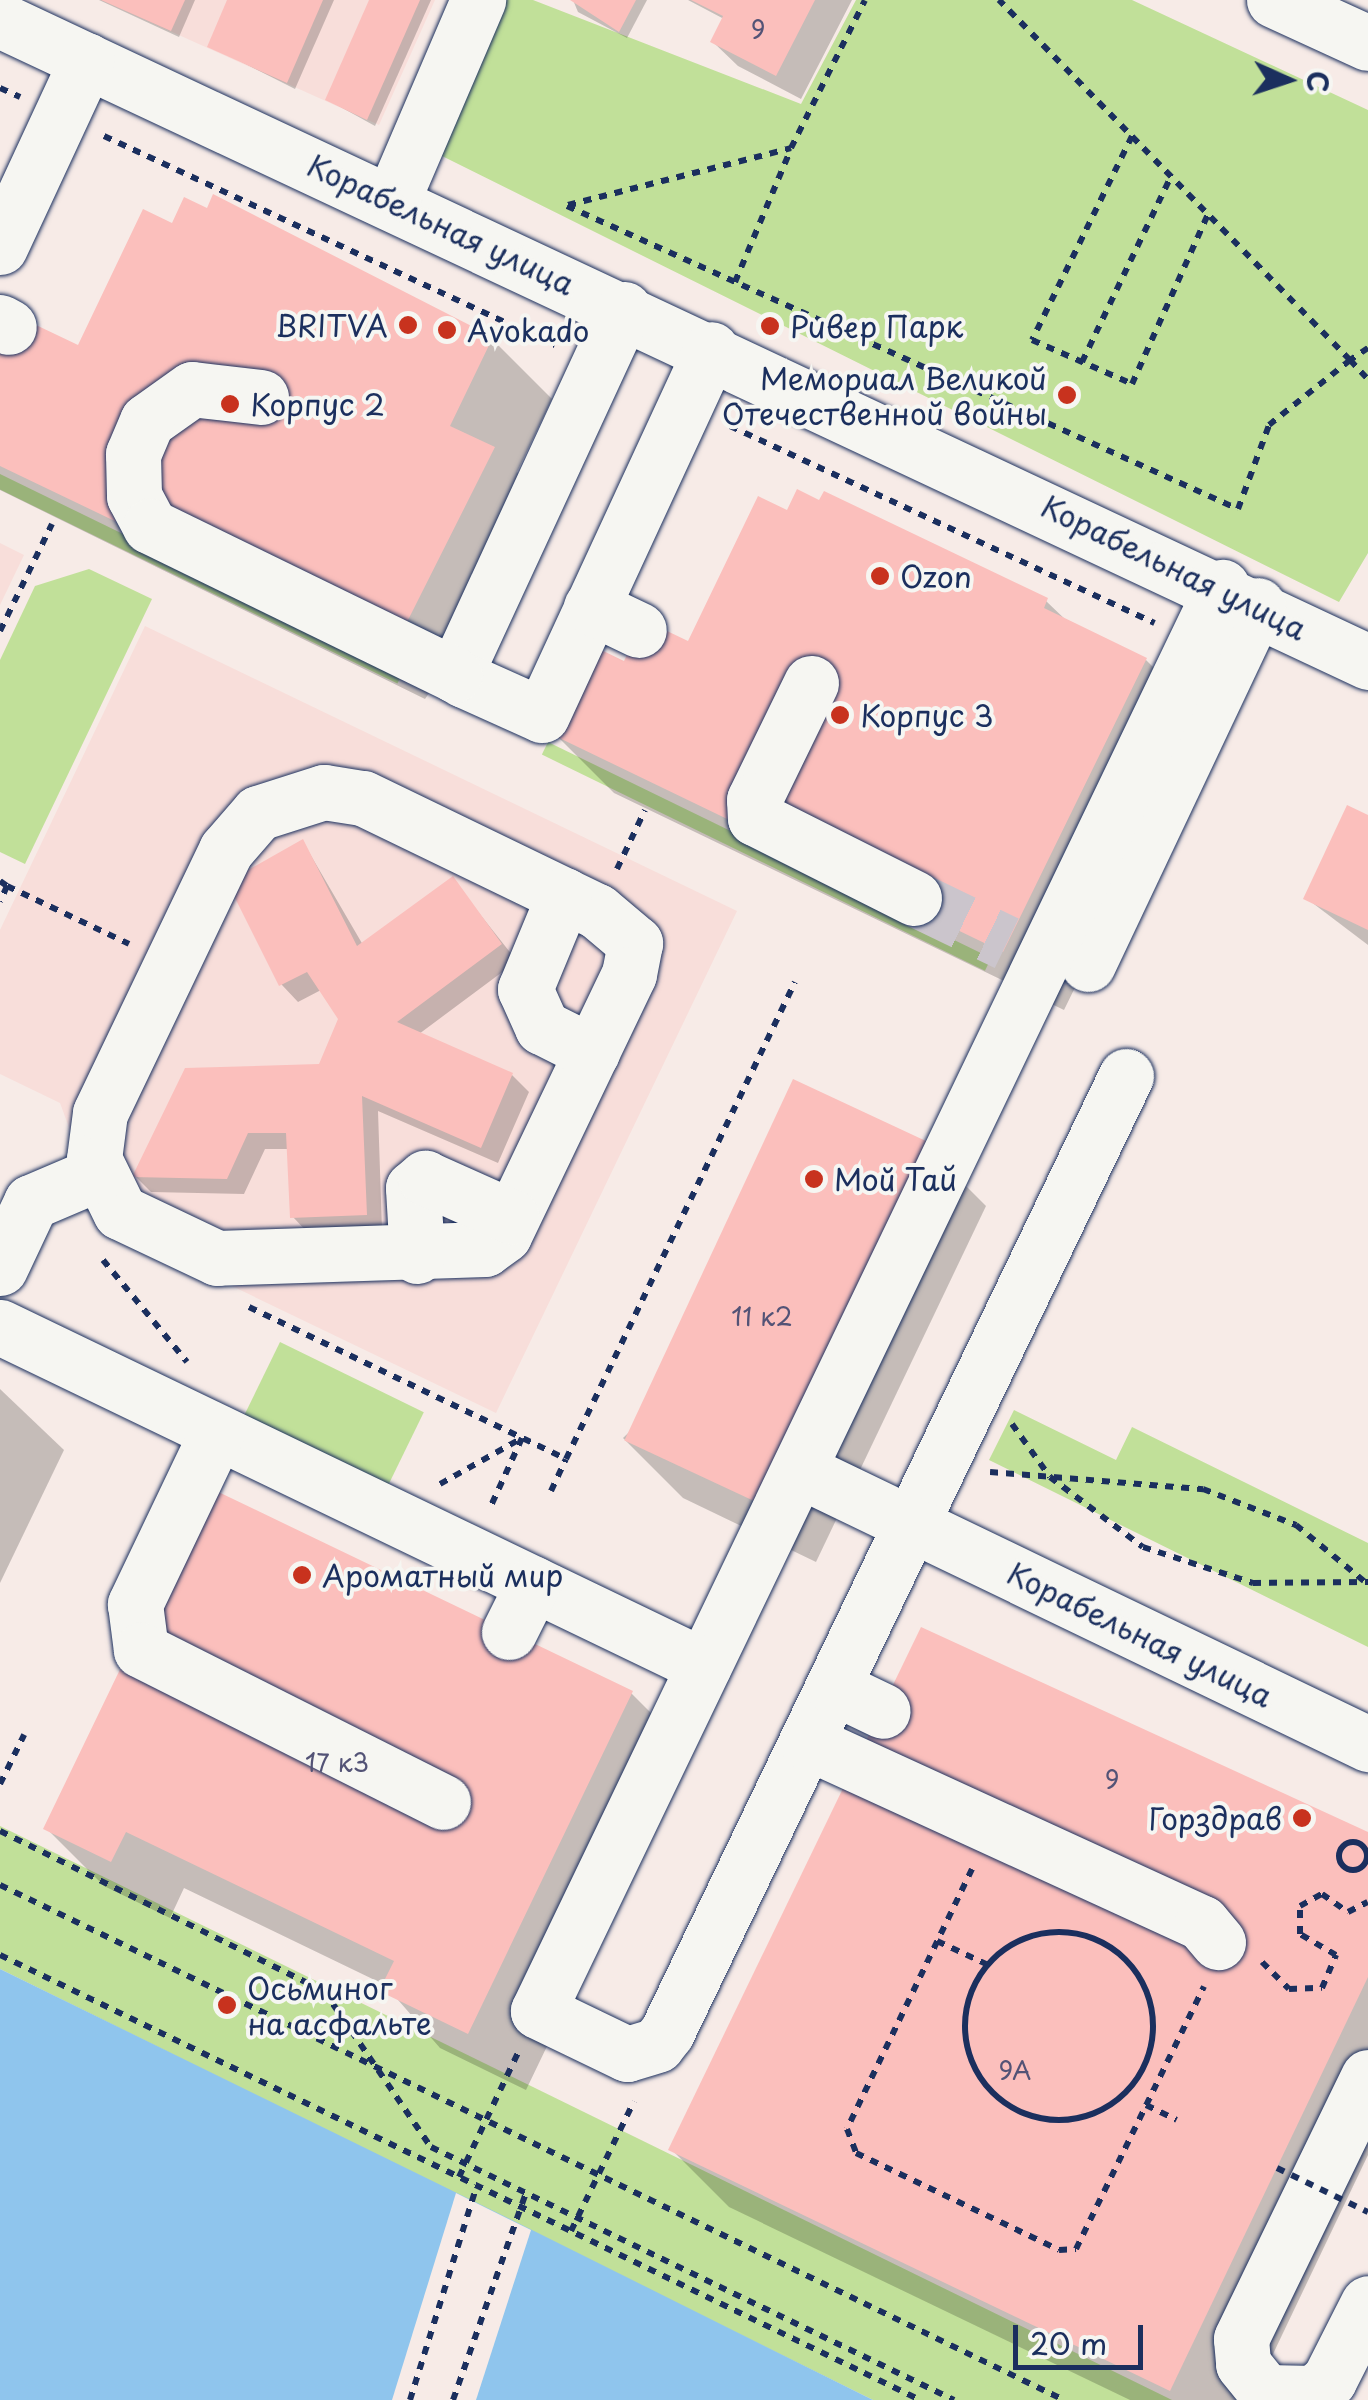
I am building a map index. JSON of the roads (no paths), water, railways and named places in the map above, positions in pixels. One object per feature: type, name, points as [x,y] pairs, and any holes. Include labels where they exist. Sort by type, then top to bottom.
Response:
[{"type":"street","points":[[392,201],[478,0]]},
{"type":"street","points":[[1274,0],[1368,43]]},
{"type":"street","name":"Корабельная улица","points":[[0,20],[1240,596],[1368,662]]},
{"type":"street","points":[[0,247],[86,60]]},
{"type":"street","points":[[454,675],[624,309]]},
{"type":"street","points":[[261,397],[192,389],[148,421],[133,454],[134,496],[150,526],[542,715],[610,629],[711,349]]},
{"type":"street","points":[[1126,1076],[667,2032],[657,2046],[627,2054],[538,2011],[1046,956],[1240,596]]},
{"type":"street","points":[[810,683],[754,800],[754,818],[914,898]]},
{"type":"street","points":[[324,792],[363,798],[564,895],[621,922],[634,942],[592,1052],[512,1217],[485,1249],[417,1256],[217,1258],[120,1212],[99,1174],[94,1128],[226,850],[258,813],[324,792]]},
{"type":"street","points":[[564,895],[525,989],[542,1028],[592,1052]]},
{"type":"street","points":[[0,1268],[31,1202],[99,1174]]},
{"type":"street","points":[[417,1256],[413,1188],[425,1178],[512,1217]]},
{"type":"street","points":[[0,1327],[704,1666]]},
{"type":"street","points":[[215,1431],[135,1604],[141,1650],[443,1802]]},
{"type":"street","name":"Корабельная улица","points":[[799,1470],[1368,1744]]},
{"type":"street","points":[[521,1638],[544,1589]]},
{"type":"street","points":[[833,1687],[883,1711]]},
{"type":"street","points":[[807,1742],[1202,1923],[1218,1942]]},
{"type":"street","points":[[1368,2077],[1241,2339],[1243,2364],[1266,2392],[1314,2393],[1330,2380],[1368,2302]]},
{"type":"water","points":[[0,1969],[514,2221],[873,2400],[0,2400]]},
{"type":"tunnel","points":[[914,898],[1007,943]]},
{"type":"place","name":"BRITVA","points":[[408,325]]},
{"type":"place","name":"Ривер Парк","points":[[770,326]]},
{"type":"place","name":"Avokado","points":[[447,330]]},
{"type":"place","name":"Мемориал Великой Отечественной войны","points":[[1067,395]]},
{"type":"place","name":"Корпус 2","points":[[230,404]]},
{"type":"place","name":"Ozon","points":[[880,576]]},
{"type":"place","name":"Корпус 3","points":[[840,715]]},
{"type":"place","name":"Мой Тай","points":[[814,1179]]},
{"type":"place","name":"Ароматный мир","points":[[302,1575]]},
{"type":"place","name":"Горздрав","points":[[1302,1818]]},
{"type":"place","name":"Осьминог на асфальте","points":[[227,2005]]}]
